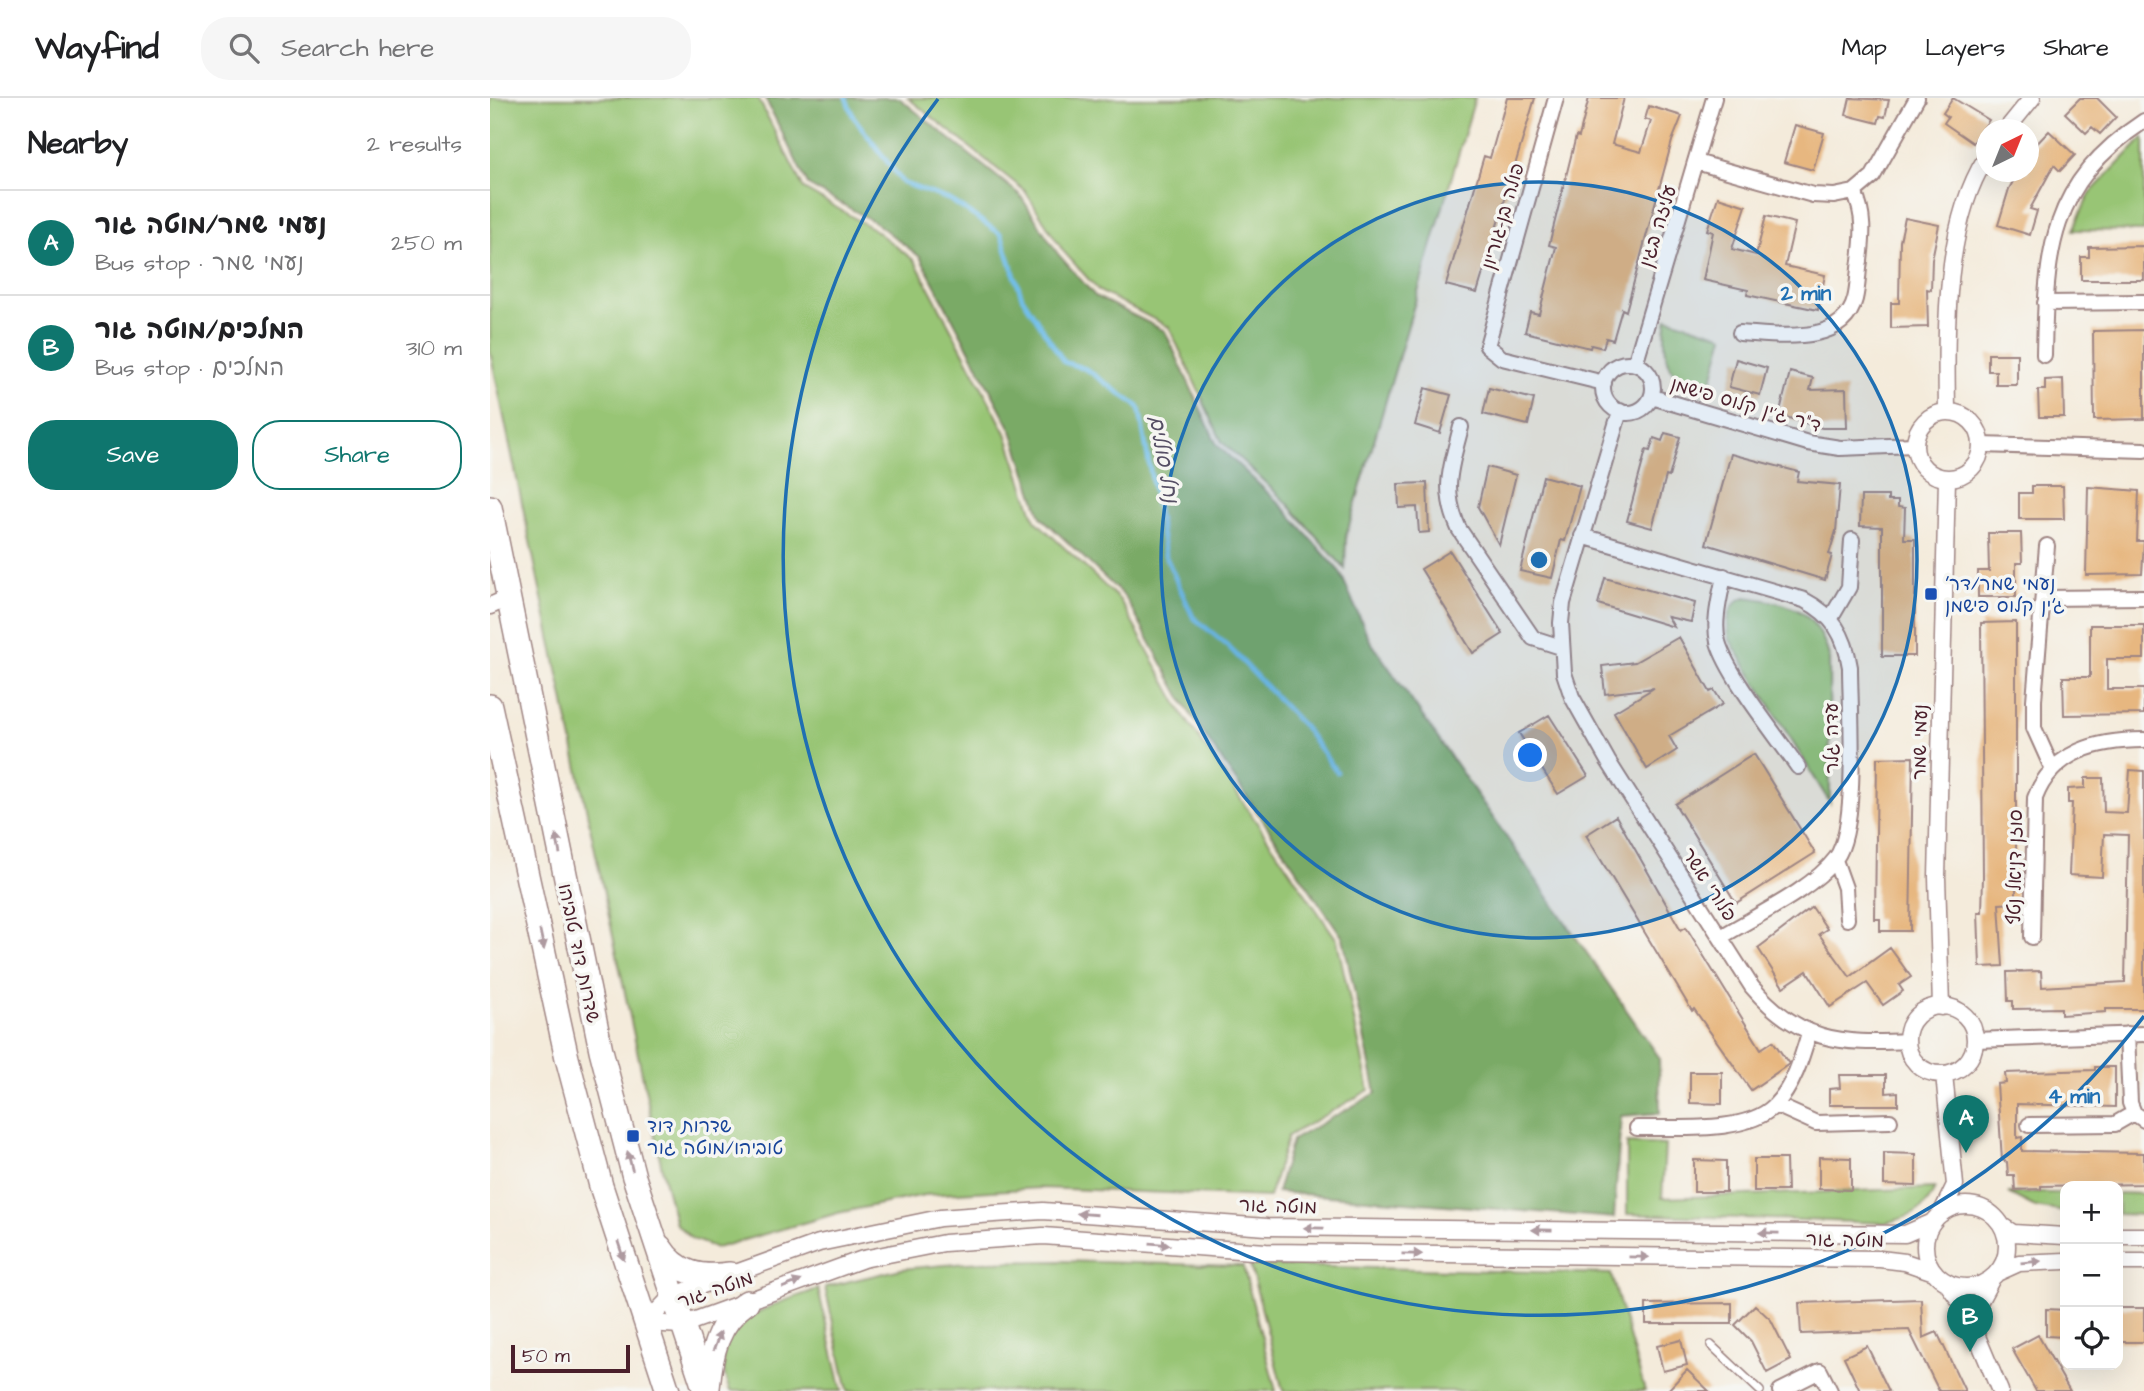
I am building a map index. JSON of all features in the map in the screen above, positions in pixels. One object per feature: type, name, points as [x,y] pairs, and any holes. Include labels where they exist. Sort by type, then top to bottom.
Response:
[{"type":"highway","name":"שדרות דוד טוביהו","points":[[490,507],[496,600],[601,1050],[650,1227],[707,1391]]},
{"type":"highway","name":"שדרות דוד טוביהו","points":[[490,706],[567,1058],[601,1186],[668,1391]]},
{"type":"highway","points":[[650,1227],[665,1255],[679,1267],[696,1275],[730,1274]]},
{"type":"highway","points":[[707,1391],[712,1355],[720,1332],[727,1319],[747,1302]]},
{"type":"street","name":"פולה בן-גוריון","points":[[1556,98],[1487,346],[1502,358],[1604,383]]},
{"type":"street","name":"עליזה בגין","points":[[1634,364],[1714,98]]},
{"type":"street","points":[[1696,162],[1813,195],[1834,196],[1854,192],[1874,176],[1917,98]]},
{"type":"street","points":[[2015,119],[2032,98]]},
{"type":"street","points":[[2044,355],[2048,262],[2055,230],[2069,198],[2105,151],[2144,121]]},
{"type":"street","points":[[1947,411],[1946,346],[1955,251],[1965,203],[1976,179]]},
{"type":"street","points":[[1740,333],[1800,337],[1827,330],[1846,317],[1855,300],[1863,230],[1861,207],[1854,192]]},
{"type":"street","points":[[2045,303],[2144,302]]},
{"type":"street","points":[[1634,364],[1643,367],[1652,380],[1652,397],[1640,411],[1620,411],[1605,398],[1604,383],[1612,369],[1619,365],[1634,364]]},
{"type":"street","name":"ד\"ר ג'ין קלוס פישמן","points":[[1652,397],[1808,443],[1840,448],[1914,445]]},
{"type":"street","name":"פלורי אשר","points":[[1620,411],[1563,603],[1561,647],[1564,673],[1588,729],[1752,987],[1770,1008],[1809,1033],[1839,1041],[1907,1041]]},
{"type":"street","points":[[1947,411],[1957,413],[1975,425],[1981,445],[1980,456],[1967,473],[1947,479],[1936,477],[1920,464],[1914,445],[1916,435],[1927,418],[1947,411]]},
{"type":"street","points":[[1461,427],[1446,484],[1450,509],[1459,529],[1533,638],[1561,647]]},
{"type":"street","points":[[1981,445],[2144,450]]},
{"type":"street","name":"נעמי שמר","points":[[1941,1007],[1937,877],[1947,479]]},
{"type":"street","points":[[1581,536],[1804,600],[1831,618],[1849,587],[1852,540]]},
{"type":"street","points":[[2047,546],[2034,728],[2052,768],[2086,747],[2113,741],[2144,740]]},
{"type":"street","name":"עדה גלר","points":[[1724,576],[1716,618],[1718,640],[1728,663],[1798,767]]},
{"type":"street","points":[[2043,598],[2144,597]]},
{"type":"street","name":"עדה גלר","points":[[1721,937],[1806,884],[1835,860],[1844,845],[1849,818],[1850,667],[1842,634],[1831,618]]},
{"type":"street","name":"סוזן דניאל נטף","points":[[2032,937],[2035,798],[2052,768]]},
{"type":"street","points":[[1835,860],[1845,888],[1847,919]]},
{"type":"street","points":[[1941,1007],[1962,1014],[1972,1026],[1975,1040],[1966,1063],[1944,1074],[1935,1074],[1918,1065],[1907,1041],[1917,1017],[1941,1007]]},
{"type":"street","points":[[1637,1128],[1748,1122],[1776,1105],[1797,1069],[1809,1033]]},
{"type":"street","points":[[2029,1125],[2115,1124],[2139,1117],[2127,1089],[2127,1034]]},
{"type":"street","points":[[1975,1040],[2144,1034]]},
{"type":"street","points":[[1944,1074],[1955,1185],[1925,1247],[1940,1277],[1965,1308],[1979,1347],[2000,1391]]},
{"type":"street","points":[[1776,1105],[1816,1123],[1890,1121]]},
{"type":"street","points":[[1954,1163],[1959,1181],[1982,1209],[2002,1226],[2020,1234],[2060,1236]]},
{"type":"street","points":[[1937,1218],[1958,1206],[1982,1209]]},
{"type":"street","name":"מוטה גור","points":[[646,1323],[673,1296],[730,1274],[819,1243],[940,1219],[1043,1211],[1294,1228],[1905,1234],[1937,1218]]},
{"type":"street","points":[[1979,1347],[1977,1306],[2007,1250],[2002,1226]]},
{"type":"street","name":"מוטה גור","points":[[646,1323],[682,1325],[863,1259],[944,1243],[1044,1236],[1266,1252],[1880,1259],[1905,1262],[1940,1277]]},
{"type":"street","points":[[2123,1236],[2144,1236]]},
{"type":"street","points":[[1940,1277],[1965,1287],[1995,1276],[2019,1263],[2060,1261]]},
{"type":"street","points":[[2123,1262],[2144,1262]]},
{"type":"street","points":[[1780,1391],[1785,1386],[1820,1371],[1829,1391]]},
{"type":"lane","points":[[1711,1345],[1760,1391]]},
{"type":"green space","points":[[490,98],[758,98],[804,189],[872,228],[915,261],[1006,433],[1035,520],[1120,600],[1184,716],[1337,940],[1369,1090],[1288,1136],[1269,1197],[1040,1188],[924,1195],[838,1213],[716,1248],[692,1239],[676,1224],[665,1183],[490,351]]},
{"type":"green space","points":[[765,98],[899,98],[1020,195],[1058,254],[1095,296],[1165,331],[1217,445],[1284,508],[1340,572],[1369,639],[1659,1057],[1660,1113],[1621,1116],[1614,1218],[1277,1192],[1292,1140],[1376,1093],[1343,938],[1189,712],[1125,597],[1041,517],[1012,431],[920,257],[876,223],[808,185]]},
{"type":"green space","points":[[908,98],[1475,98],[1346,536],[1345,569],[1288,504],[1222,442],[1169,327],[1099,291],[1063,251],[1025,191]]},
{"type":"green space","points":[[2144,137],[2144,231],[2073,230],[2090,193]]},
{"type":"green space","points":[[1667,318],[1724,336],[1709,390],[1702,393],[1690,388],[1674,373],[1666,353]]},
{"type":"green space","points":[[1745,597],[1775,602],[1799,611],[1809,618],[1824,640],[1829,656],[1830,803],[1730,640],[1728,627],[1731,609]]},
{"type":"green space","points":[[1627,1143],[1665,1145],[1662,1198],[1935,1188],[1921,1209],[1884,1223],[1627,1214]]},
{"type":"green space","points":[[2008,1193],[2060,1193],[2060,1211],[2035,1207]]},
{"type":"green space","points":[[2123,1193],[2144,1194],[2144,1215],[2123,1214]]},
{"type":"green space","points":[[1061,1261],[1243,1266],[1276,1391],[848,1391],[825,1287],[901,1269],[978,1262]]},
{"type":"green space","points":[[1250,1265],[1611,1274],[1645,1391],[1283,1391]]},
{"type":"green space","points":[[818,1289],[842,1391],[730,1391],[723,1367],[725,1348],[732,1333],[745,1320],[761,1311]]},
{"type":"building","points":[[1507,98],[1535,98],[1477,293],[1446,285],[1484,156],[1490,158]]},
{"type":"building","points":[[1589,98],[1624,98],[1612,144],[1641,152],[1651,121],[1645,119],[1649,106],[1682,116],[1672,141],[1626,311],[1622,309],[1613,340],[1606,338],[1603,348],[1591,345],[1590,348],[1525,332],[1530,312],[1539,314],[1556,247],[1549,245],[1576,136],[1579,137]]},
{"type":"building","points":[[1850,98],[1889,100],[1885,117],[1880,116],[1878,123],[1846,115]]},
{"type":"building","points":[[1953,98],[1987,119],[1976,119],[1976,139],[1973,143],[1944,123],[1948,117],[1943,113]]},
{"type":"building","points":[[2080,98],[2097,98],[2116,117],[2100,134],[2092,127],[2086,133],[2065,113]]},
{"type":"building","points":[[1795,125],[1824,133],[1813,170],[1784,162]]},
{"type":"building","points":[[2049,131],[2075,155],[2060,171],[2054,165],[2030,209],[2037,211],[2030,235],[1998,225],[2013,182],[2039,182],[2039,142]]},
{"type":"building","points":[[1718,197],[1746,206],[1732,249],[1756,255],[1766,216],[1795,223],[1785,266],[1825,275],[1818,310],[1747,295],[1748,290],[1703,280],[1713,232],[1707,230]]},
{"type":"building","points":[[1905,218],[1939,225],[1932,259],[1931,290],[1927,289],[1928,327],[1891,328],[1891,303],[1899,303],[1900,241]]},
{"type":"building","points":[[2144,246],[2144,280],[2081,280],[2081,257],[2089,257],[2089,247]]},
{"type":"building","points":[[2144,330],[2144,419],[2094,420],[2093,331]]},
{"type":"building","points":[[1988,354],[2017,354],[2017,385],[1996,385],[1996,371],[1988,371]]},
{"type":"building","points":[[1736,359],[1767,368],[1760,395],[1729,387]]},
{"type":"building","points":[[1790,372],[1813,378],[1810,390],[1846,389],[1847,428],[1822,428],[1779,415]]},
{"type":"building","points":[[2063,379],[2064,417],[2039,417],[2038,390],[2045,390],[2045,380]]},
{"type":"building","points":[[1425,388],[1451,395],[1440,433],[1415,425]]},
{"type":"building","points":[[1489,388],[1534,399],[1528,425],[1483,414]]},
{"type":"building","points":[[1665,433],[1680,437],[1652,528],[1627,521],[1646,450],[1650,451],[1654,438],[1662,441]]},
{"type":"building","points":[[1731,454],[1799,472],[1797,481],[1840,485],[1836,531],[1825,580],[1706,544]]},
{"type":"building","points":[[1487,467],[1516,475],[1499,545],[1478,507]]},
{"type":"building","points":[[1543,476],[1580,486],[1565,541],[1561,540],[1552,578],[1520,571]]},
{"type":"building","points":[[1427,483],[1429,532],[1419,533],[1417,507],[1399,508],[1398,484]]},
{"type":"building","points":[[2032,486],[2063,486],[2064,519],[2019,519],[2019,493],[2032,493]]},
{"type":"building","points":[[2088,487],[2139,491],[2137,541],[2144,541],[2142,574],[2086,575]]},
{"type":"building","points":[[1861,496],[1888,496],[1888,501],[1898,501],[1898,507],[1905,508],[1904,539],[1915,539],[1915,656],[1882,656],[1882,527],[1860,526]]},
{"type":"building","points":[[1988,533],[2021,533],[2022,563],[2016,563],[2016,597],[1978,597],[1978,571],[1989,571]]},
{"type":"building","points":[[1450,551],[1503,634],[1473,653],[1421,569]]},
{"type":"building","points":[[1605,578],[1695,603],[1691,622],[1668,617],[1674,627],[1598,604]]},
{"type":"building","points":[[2016,622],[2016,903],[1999,904],[2003,966],[1980,967],[1978,912],[1982,912],[1983,876],[1981,623]]},
{"type":"building","points":[[2090,625],[2144,625],[2144,659],[2107,659],[2107,689],[2144,689],[2144,714],[2064,715],[2063,677],[2090,677]]},
{"type":"building","points":[[1679,637],[1710,692],[1714,690],[1723,704],[1669,736],[1677,750],[1647,769],[1614,712],[1654,688],[1605,694],[1602,666],[1635,662]]},
{"type":"building","points":[[1549,715],[1588,776],[1558,794],[1519,733]]},
{"type":"building","points":[[1754,754],[1815,853],[1736,903],[1675,804]]},
{"type":"building","points":[[1913,757],[1910,931],[1880,931],[1880,919],[1875,919],[1877,758]]},
{"type":"building","points":[[2130,770],[2144,771],[2144,1009],[2106,1009],[2106,1012],[2061,1015],[2061,1008],[2013,1009],[2013,1001],[2008,1001],[2007,972],[2041,971],[2042,987],[2125,982],[2128,835],[2104,834],[2102,877],[2069,875],[2072,803],[2068,803],[2068,789],[2085,788],[2085,778],[2103,778],[2104,812],[2127,813]]},
{"type":"building","points":[[1616,816],[1681,930],[1686,927],[1761,1049],[1773,1041],[1789,1064],[1751,1090],[1694,1009],[1692,1011],[1586,835]]},
{"type":"building","points":[[1812,907],[1827,929],[1819,934],[1850,977],[1890,948],[1911,977],[1899,985],[1903,991],[1883,1005],[1867,983],[1830,1007],[1807,971],[1783,987],[1758,948]]},
{"type":"building","points":[[2095,1067],[2115,1067],[2115,1107],[2017,1104],[2017,1138],[2022,1137],[2022,1151],[2144,1153],[2144,1184],[2123,1184],[2123,1181],[2060,1181],[2060,1186],[2015,1190],[2014,1175],[2008,1175],[2007,1162],[2002,1160],[1997,1084],[2006,1083],[2005,1073],[2095,1070]]},
{"type":"building","points":[[1690,1072],[1722,1072],[1722,1104],[1690,1103]]},
{"type":"building","points":[[1839,1075],[1886,1075],[1886,1093],[1898,1092],[1898,1105],[1829,1105],[1829,1089],[1840,1088]]},
{"type":"building","points":[[1884,1153],[1916,1154],[1916,1186],[1884,1185]]},
{"type":"building","points":[[1819,1157],[1851,1158],[1851,1190],[1819,1189]]},
{"type":"building","points":[[1754,1159],[1786,1159],[1787,1191],[1754,1191]]},
{"type":"building","points":[[1694,1160],[1726,1161],[1726,1192],[1694,1192]]},
{"type":"building","points":[[1921,1299],[1923,1338],[1937,1332],[1965,1391],[1939,1391],[1909,1330],[1801,1334],[1799,1303]]},
{"type":"building","points":[[1732,1303],[1732,1324],[1646,1324],[1646,1304]]},
{"type":"building","points":[[1755,1305],[1771,1320],[1791,1360],[1767,1373],[1751,1341],[1735,1325]]},
{"type":"building","points":[[2123,1308],[2144,1308],[2144,1342],[2123,1342]]},
{"type":"building","points":[[2046,1309],[2060,1310],[2060,1337],[2046,1336]]},
{"type":"building","points":[[2038,1335],[2070,1391],[2036,1391],[2012,1349]]},
{"type":"building","points":[[1681,1340],[1687,1365],[1663,1371],[1657,1346]]},
{"type":"building","points":[[1867,1346],[1889,1391],[1860,1391],[1844,1357]]},
{"type":"building","points":[[1687,1370],[1709,1391],[1667,1391]]},
{"type":"waterway","name":"נחל סוללים","points":[[846,98],[853,116],[903,183],[950,200],[1001,234],[1022,297],[1064,362],[1086,369],[1139,407],[1165,555],[1193,617],[1228,646],[1303,726],[1337,772]]},
{"type":"place","name":"נעמי שמר/דר׳ ג׳ין קלוס פישמן","points":[[1931,594]]},
{"type":"place","name":"שדרות דוד טוביהו/מוטה גור","points":[[633,1136]]},
{"type":"place","name":"נעמי שמר/מוטה גור","points":[[1966,1153]]},
{"type":"place","name":"המלכים/מוטה גור","points":[[1970,1352]]}]
